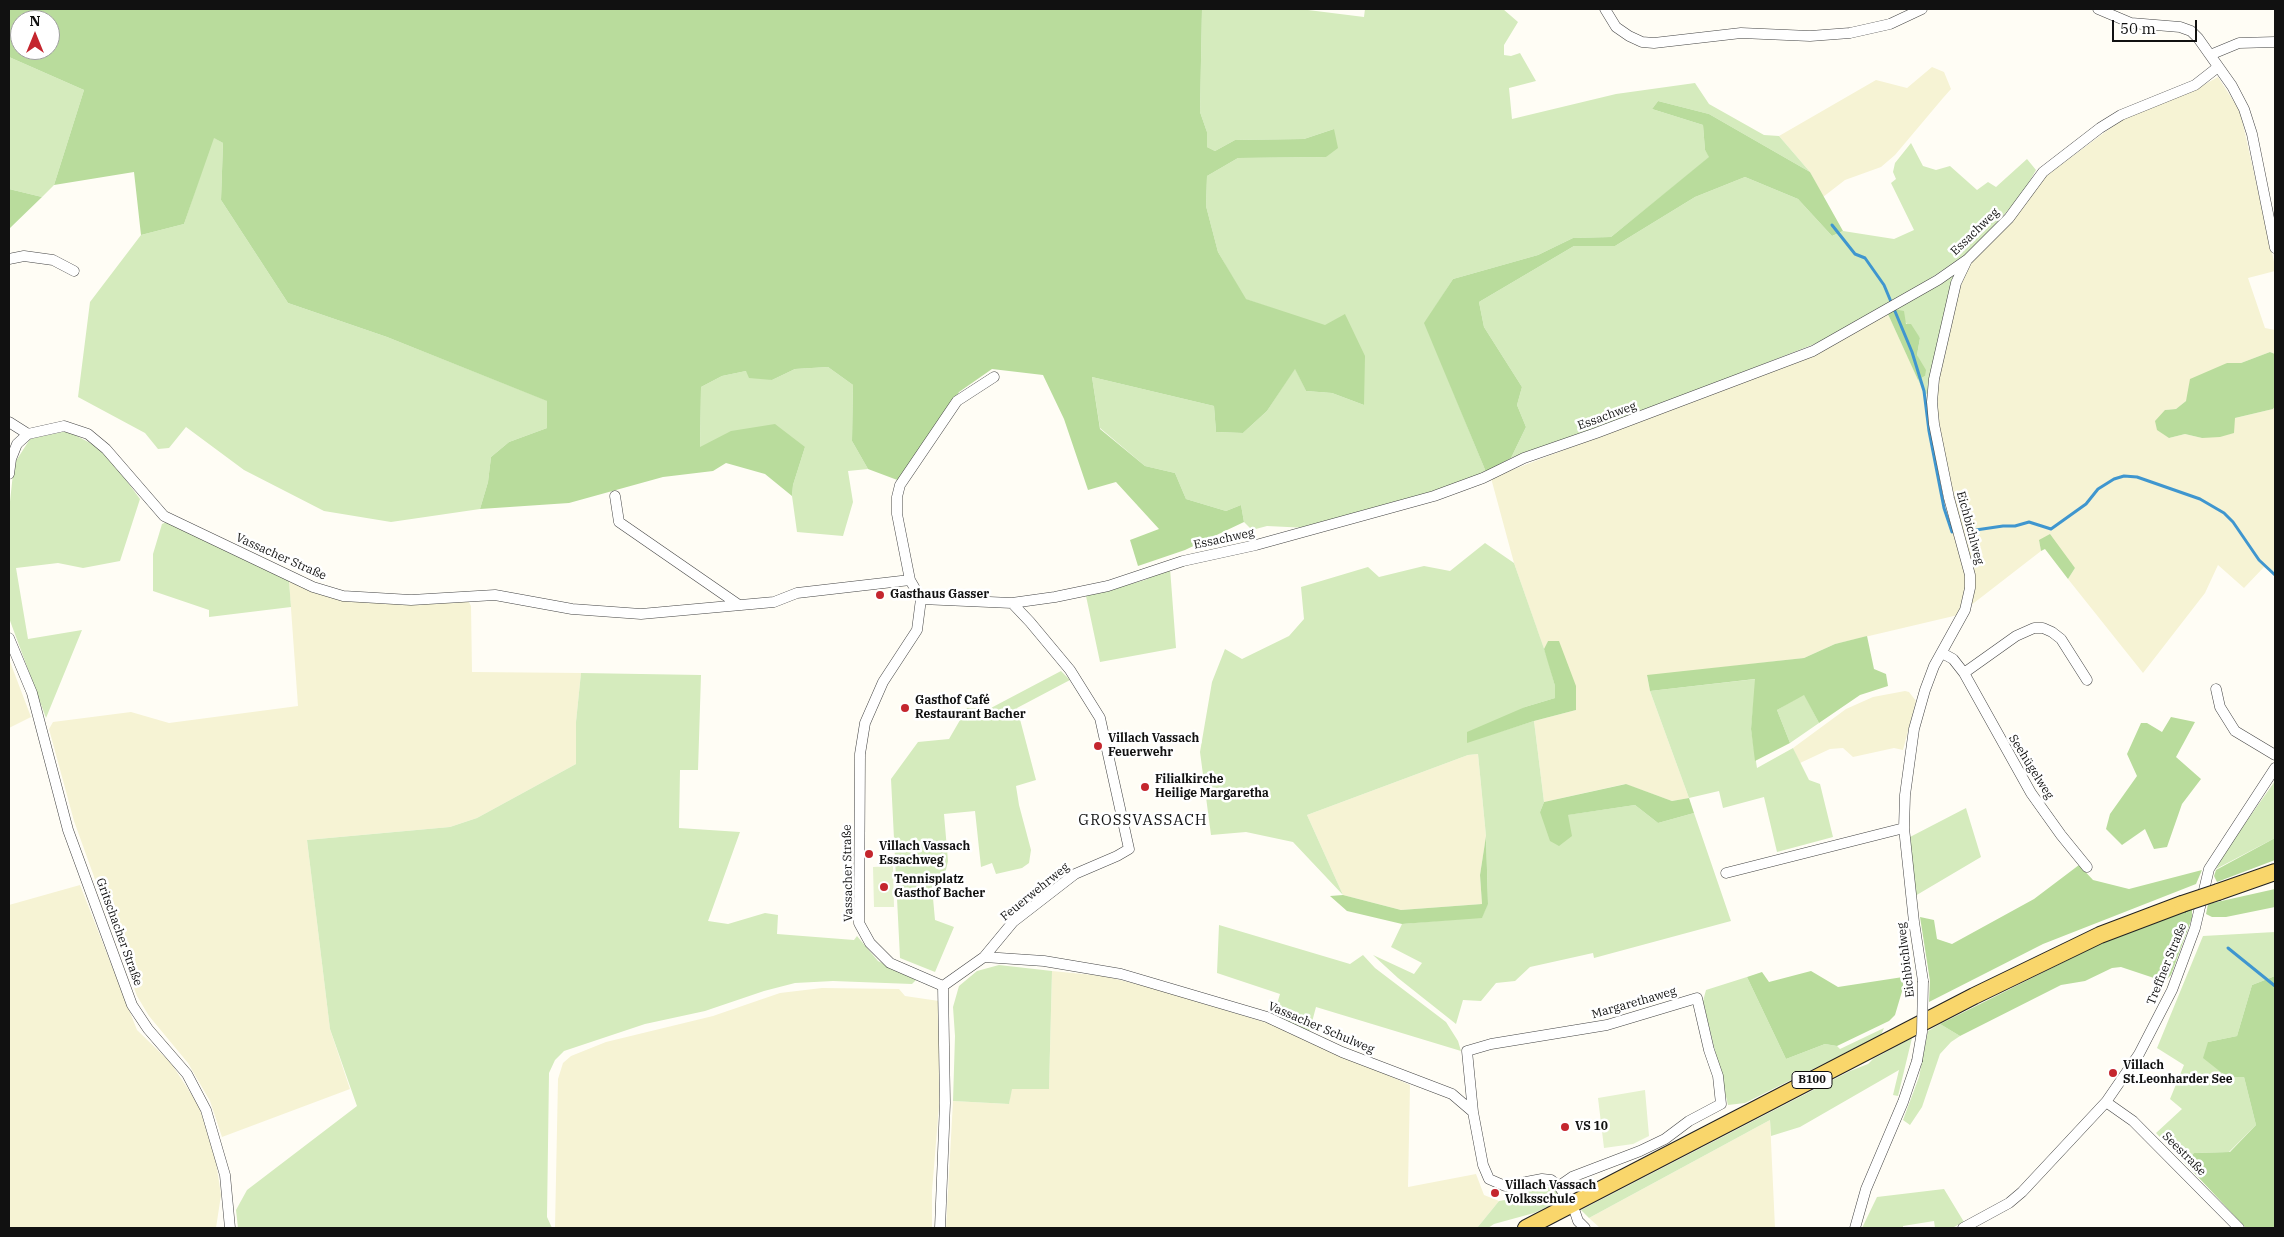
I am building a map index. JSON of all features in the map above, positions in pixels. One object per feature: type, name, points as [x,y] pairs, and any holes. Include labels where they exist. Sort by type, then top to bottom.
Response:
[{"type":"main road","name":"B100","points":[[1526,1228],[1974,996],[2100,935],[2275,872]]},
{"type":"street","points":[[1605,9],[1616,27],[1622,32],[1642,42],[1654,43],[1741,33],[1810,36],[1850,33],[1890,24],[1922,9]]},
{"type":"street","points":[[2098,9],[2131,23],[2180,27],[2191,32],[2210,55],[2232,86],[2244,109],[2252,134],[2275,248]]},
{"type":"street","points":[[2210,55],[2239,43],[2275,42]]},
{"type":"street","name":"Essachweg","points":[[921,599],[1012,603],[1055,597],[1108,586],[1183,561],[1256,545],[1434,496],[1483,478],[1524,458],[1596,433],[1813,351],[1938,280],[1968,259],[2009,218],[2043,172],[2100,128],[2121,116],[2195,85],[2218,67]]},
{"type":"street","points":[[9,259],[24,256],[53,260],[74,271]]},
{"type":"street","name":"Eichbichlweg","points":[[1854,1228],[1866,1189],[1903,1102],[1917,1061],[1924,1009],[1924,981],[1914,922],[1904,828],[1907,770],[1914,729],[1925,690],[1965,610],[1970,588],[1970,575],[1949,498],[1934,424],[1932,402],[1934,379],[1956,283],[1968,259]]},
{"type":"street","points":[[921,599],[910,580],[897,514],[897,497],[900,485],[957,401],[994,378]]},
{"type":"street","points":[[9,422],[28,434],[10,455],[9,474]]},
{"type":"street","name":"Vassacher Straße","points":[[28,434],[64,426],[88,434],[106,449],[164,516],[313,587],[343,596],[410,600],[495,595],[572,609],[641,614],[774,602],[797,593],[910,580]]},
{"type":"street","points":[[615,496],[619,522],[739,605]]},
{"type":"street","name":"Vassacher Straße","points":[[921,599],[918,630],[884,682],[865,723],[860,754],[859,923],[870,943],[890,963],[943,986]]},
{"type":"street","name":"Feuerwehrweg","points":[[984,957],[1013,922],[1075,874],[1129,849],[1100,718],[1070,670],[1012,603]]},
{"type":"street","points":[[1964,674],[2016,636],[2034,628],[2043,628],[2061,638],[2087,680]]},
{"type":"street","name":"Gritschacher Straße","points":[[9,638],[32,693],[68,830],[132,1005],[148,1028],[187,1074],[206,1110],[225,1175],[228,1225]]},
{"type":"street","name":"Seehügelweg","points":[[1942,653],[1953,660],[1964,674],[2031,793],[2087,867]]},
{"type":"street","points":[[2216,689],[2220,708],[2235,731],[2275,755]]},
{"type":"street","name":"Treffner Straße","points":[[1963,1228],[2009,1203],[2022,1192],[2106,1102],[2138,1054],[2172,990],[2195,928],[2209,869],[2275,768]]},
{"type":"street","points":[[1726,873],[1904,828]]},
{"type":"street","points":[[940,1228],[945,1103],[943,986],[984,957]]},
{"type":"street","name":"Vassacher Schulweg","points":[[984,957],[1044,961],[1121,974],[1267,1017],[1342,1052],[1443,1090],[1473,1112]]},
{"type":"street","name":"Margarethaweg","points":[[1473,1112],[1467,1051],[1491,1044],[1607,1025],[1696,998],[1708,1050],[1718,1076],[1721,1104],[1689,1122],[1665,1139],[1640,1151],[1572,1177],[1558,1186]]},
{"type":"street","name":"Seestraße","points":[[2106,1102],[2133,1122],[2239,1228]]},
{"type":"street","points":[[1473,1112],[1482,1165],[1489,1179],[1505,1186],[1542,1178],[1551,1180],[1567,1199]]},
{"type":"shaded area","points":[[1932,67],[1944,72],[1951,89],[1895,155],[1881,167],[1845,180],[1823,197],[1810,172],[1779,136],[1876,80],[1907,88]]},
{"type":"shaded area","points":[[2218,77],[2240,111],[2275,266],[2275,271],[2248,278],[2265,328],[2275,330],[2275,354],[2270,352],[2241,363],[2227,363],[2176,409],[2165,410],[2169,438],[2185,434],[2202,438],[2235,418],[2273,409],[2275,406],[2275,576],[2264,567],[2244,588],[2218,565],[2205,593],[2143,673],[2068,579],[2075,568],[2039,540],[2041,551],[1970,606],[1974,570],[1951,489],[1938,416],[1938,379],[1958,290],[1971,261],[2038,182],[2128,115],[2191,92]]},
{"type":"shaded area","points":[[1887,312],[1925,395],[1928,393],[1931,428],[1944,506],[1965,569],[1966,588],[1958,615],[1835,644],[1804,658],[1647,676],[1650,691],[1689,798],[1672,801],[1625,784],[1544,802],[1534,721],[1576,710],[1548,641],[1544,649],[1514,563],[1491,478],[1819,352]]},
{"type":"shaded area","points":[[289,581],[334,597],[468,600],[471,606],[472,672],[581,673],[576,722],[576,764],[477,818],[450,827],[307,840],[330,1029],[350,1089],[222,1137],[210,1101],[188,1063],[149,1016],[137,996],[74,821],[49,729],[53,722],[131,712],[169,723],[298,706]]},
{"type":"shaded area","points":[[9,659],[31,717],[9,728]]},
{"type":"shaded area","points":[[1905,691],[1909,692],[1916,701],[1903,750],[1894,748],[1853,757],[1843,748],[1830,749],[1800,763],[1793,748],[1846,709],[1873,697]]},
{"type":"shaded area","points":[[1478,754],[1486,836],[1480,875],[1482,904],[1401,910],[1343,895],[1307,815],[1468,755]]},
{"type":"shaded area","points":[[80,885],[137,1030],[171,1063],[199,1106],[216,1162],[221,1195],[216,1228],[9,1228],[9,905]]},
{"type":"shaded area","points":[[1052,971],[1103,976],[1145,986],[1271,1024],[1410,1085],[1408,1187],[1476,1174],[1484,1195],[1499,1201],[1477,1228],[946,1228],[953,1101],[1009,1104],[1011,1089],[1049,1089]]},
{"type":"shaded area","points":[[822,988],[899,989],[905,996],[939,1001],[939,1106],[932,1191],[932,1228],[555,1228],[558,1079],[563,1063],[571,1056],[606,1042],[713,1016],[780,993]]},
{"type":"shaded area","points":[[1770,1120],[1775,1228],[1600,1228],[1589,1218]]},
{"type":"green space","points":[[9,9],[1202,9],[1200,112],[1207,132],[1207,147],[1215,151],[1235,140],[1304,139],[1334,129],[1338,148],[1326,157],[1238,158],[1207,176],[1206,206],[1218,252],[1246,299],[1325,325],[1345,314],[1365,356],[1364,405],[1332,393],[1306,391],[1295,369],[1267,411],[1243,433],[1216,432],[1214,406],[1092,377],[1100,429],[1145,466],[1175,473],[1186,499],[1226,511],[1241,505],[1244,522],[1185,550],[1138,566],[1130,540],[1159,529],[1116,482],[1088,490],[1064,419],[1043,375],[992,369],[959,392],[900,481],[868,469],[852,441],[853,385],[828,367],[795,369],[772,380],[749,378],[746,371],[722,376],[701,387],[700,447],[731,431],[775,424],[805,447],[793,485],[792,496],[765,474],[726,463],[713,471],[663,477],[569,503],[480,509],[488,482],[491,457],[509,442],[547,428],[547,401],[387,337],[288,303],[221,200],[223,143],[214,138],[184,224],[141,235],[134,172],[54,185],[84,90],[16,60],[60,60],[60,10],[10,10],[10,57]]},
{"type":"green space","points":[[1202,9],[1300,9],[1364,17],[1365,9],[1503,9],[1518,22],[1504,45],[1504,55],[1511,56],[1520,53],[1536,81],[1509,88],[1512,119],[1616,94],[1695,83],[1709,104],[1764,135],[1779,136],[1810,172],[1709,114],[1658,101],[1652,109],[1703,125],[1705,150],[1710,157],[1611,237],[1573,238],[1538,255],[1453,279],[1425,323],[1486,472],[1457,484],[1373,511],[1308,528],[1267,526],[1252,530],[1244,522],[1241,505],[1226,511],[1186,499],[1175,473],[1145,466],[1100,428],[1092,377],[1214,406],[1216,432],[1243,433],[1267,411],[1295,368],[1306,391],[1332,393],[1364,405],[1345,315],[1325,326],[1245,299],[1218,252],[1206,206],[1207,176],[1238,158],[1326,157],[1334,129],[1304,139],[1235,140],[1215,151],[1207,147],[1207,132],[1200,112]]},
{"type":"green space","points":[[9,57],[10,60],[16,60],[84,90],[54,185],[42,197],[9,189]]},
{"type":"green space","points":[[1658,101],[1709,114],[1810,172],[1843,231],[1832,236],[1798,199],[1745,177],[1695,197],[1615,246],[1574,246],[1479,302],[1484,327],[1522,387],[1517,405],[1526,427],[1511,458],[1486,472],[1424,323],[1453,279],[1538,255],[1573,238],[1611,237],[1709,157],[1705,150],[1703,125],[1652,109]]},
{"type":"green space","points":[[213,137],[223,143],[221,200],[288,303],[387,337],[548,401],[547,428],[509,442],[491,457],[488,482],[480,509],[391,522],[324,511],[244,470],[186,427],[169,448],[158,449],[145,433],[78,397],[90,302],[141,235],[184,224]]},
{"type":"green space","points":[[1911,143],[1923,166],[1936,170],[1950,166],[1977,190],[1988,182],[1996,187],[2027,159],[2036,170],[2021,196],[1970,252],[1919,286],[1827,339],[1588,433],[1511,458],[1526,427],[1517,405],[1522,387],[1484,327],[1479,302],[1574,246],[1615,246],[1695,197],[1745,177],[1798,199],[1832,236],[1843,231],[1894,239],[1914,230],[1891,183],[1896,179],[1893,172],[1895,163]]},
{"type":"green space","points":[[9,189],[42,197],[9,229]]},
{"type":"green space","points":[[1959,267],[1928,393],[1925,395],[1918,380],[1925,376],[1917,355],[1920,338],[1893,309]]},
{"type":"green space","points":[[1893,309],[1904,311],[1906,324],[1911,324],[1920,338],[1917,355],[1926,370],[1925,376],[1918,380],[1887,312]]},
{"type":"green space","points":[[2270,352],[2275,354],[2275,406],[2273,409],[2235,418],[2234,433],[2220,437],[2202,438],[2185,434],[2169,438],[2157,430],[2155,421],[2165,410],[2176,409],[2186,401],[2190,379],[2227,363],[2241,363]]},
{"type":"green space","points":[[828,367],[853,385],[852,441],[868,469],[848,471],[853,502],[843,536],[797,532],[792,496],[793,485],[805,447],[700,448],[701,387],[722,376],[746,371],[772,380],[795,369]]},
{"type":"green space","points":[[67,431],[104,450],[140,499],[120,561],[83,568],[58,563],[16,568],[28,639],[82,630],[46,718],[9,618],[9,511],[14,464],[30,439]]},
{"type":"green space","points":[[168,521],[289,581],[291,607],[209,617],[209,610],[153,591],[153,554],[162,524]]},
{"type":"green space","points":[[2050,534],[2075,568],[2068,579],[2045,549],[2041,551],[2039,540]]},
{"type":"green space","points":[[1485,543],[1514,563],[1548,660],[1555,686],[1555,698],[1525,707],[1467,742],[1534,721],[1544,802],[1540,812],[1567,815],[1635,805],[1658,823],[1694,813],[1731,921],[1594,958],[1593,953],[1530,967],[1515,981],[1496,983],[1481,1001],[1463,1000],[1456,1024],[1398,978],[1373,955],[1414,974],[1422,963],[1391,947],[1402,924],[1482,917],[1488,903],[1486,836],[1478,754],[1468,755],[1307,815],[1343,895],[1293,842],[1246,832],[1211,835],[1200,752],[1212,682],[1225,649],[1242,659],[1289,636],[1304,619],[1301,587],[1368,567],[1379,577],[1424,566],[1450,571]]},
{"type":"green space","points":[[1170,568],[1176,648],[1100,662],[1086,596],[1145,580]]},
{"type":"green space","points":[[1867,636],[1874,669],[1886,674],[1888,686],[1860,695],[1819,723],[1804,695],[1777,710],[1790,743],[1755,761],[1751,729],[1755,679],[1650,691],[1647,675],[1804,658],[1835,644]]},
{"type":"green space","points":[[1548,641],[1559,641],[1576,686],[1576,710],[1534,721],[1467,743],[1467,732],[1525,707],[1555,698],[1555,686],[1544,649]]},
{"type":"green space","points":[[1061,671],[1070,680],[1017,708],[1036,780],[1016,786],[1031,850],[1029,863],[1022,868],[996,874],[992,863],[981,867],[975,811],[944,814],[948,861],[945,874],[931,876],[935,920],[954,927],[935,972],[900,958],[891,779],[918,742],[949,739],[967,708],[989,709]]},
{"type":"green space","points":[[581,673],[701,675],[698,770],[680,770],[679,828],[740,832],[708,921],[728,924],[765,913],[778,915],[777,934],[854,940],[857,936],[878,961],[916,980],[912,984],[833,981],[795,983],[764,991],[705,1011],[645,1024],[564,1051],[555,1060],[549,1073],[547,1217],[552,1228],[238,1228],[236,1210],[247,1190],[357,1106],[330,1029],[307,840],[450,827],[477,818],[576,764],[576,722]]},
{"type":"green space","points":[[1756,679],[1751,729],[1757,768],[1793,748],[1809,780],[1820,784],[1833,837],[1777,852],[1764,797],[1723,808],[1719,791],[1689,798],[1650,691]]},
{"type":"green space","points":[[1804,694],[1819,723],[1790,743],[1777,710]]},
{"type":"green space","points":[[2171,717],[2195,722],[2176,757],[2201,779],[2182,804],[2167,847],[2154,849],[2145,829],[2122,845],[2106,829],[2110,814],[2137,776],[2127,754],[2141,723],[2147,723],[2162,732]]},
{"type":"green space","points":[[2275,781],[2275,838],[2216,869],[2229,846]]},
{"type":"green space","points":[[1626,784],[1672,801],[1689,798],[1694,813],[1658,823],[1635,805],[1568,815],[1572,836],[1559,846],[1550,841],[1540,812],[1544,802]]},
{"type":"green space","points":[[1966,808],[1981,857],[1915,896],[1910,837]]},
{"type":"green space","points":[[1486,836],[1488,904],[1482,918],[1402,924],[1347,911],[1330,896],[1343,895],[1401,910],[1482,904],[1480,875]]},
{"type":"green space","points":[[2275,838],[2275,860],[2217,882],[2214,876],[2216,870]]},
{"type":"green space","points":[[2079,865],[2093,880],[2129,889],[2202,870],[2196,884],[2043,944],[1929,1002],[1930,981],[1920,917],[1934,920],[1937,939],[1952,944],[2034,899]]},
{"type":"green space","name":"Tennisplatz Gasthof Bacher","points":[[893,866],[894,907],[874,907],[873,867]]},
{"type":"green space","points":[[2275,889],[2275,907],[2226,917],[2212,917],[2206,914],[2208,904]]},
{"type":"green space","points":[[2192,909],[2192,918],[2171,975],[2167,979],[2160,980],[2121,967],[2112,968],[2085,981],[2061,985],[1960,1036],[1940,1024],[2110,939]]},
{"type":"green space","points":[[1219,925],[1350,964],[1363,955],[1375,968],[1446,1022],[1458,1041],[1461,1051],[1316,1007],[1309,1033],[1274,1014],[1280,994],[1217,973]]},
{"type":"green space","points":[[2275,932],[2275,976],[2252,985],[2237,1036],[2208,1042],[2244,1077],[2256,1125],[2229,1152],[2194,1153],[2184,1162],[2156,1133],[2182,1109],[2170,1099],[2184,1065],[2157,1048],[2203,936]]},
{"type":"green space","points":[[999,965],[1052,971],[1049,1089],[1012,1089],[1009,1104],[953,1101],[955,1036],[953,1007],[959,986],[977,971]]},
{"type":"green space","points":[[1811,971],[1838,987],[1903,977],[1903,988],[1895,1015],[1889,1021],[1837,1046],[1825,1044],[1786,1059],[1747,977],[1762,972],[1769,982]]},
{"type":"green space","points":[[2275,976],[2275,1228],[2246,1228],[2184,1162],[2194,1153],[2230,1152],[2256,1125],[2244,1077],[2227,1077],[2203,1058],[2208,1042],[2237,1036],[2252,985]]},
{"type":"green space","points":[[1747,977],[1786,1059],[1825,1044],[1837,1046],[1840,1049],[1884,1028],[1881,1035],[1745,1103],[1728,1105],[1703,1001],[1706,990]]},
{"type":"green space","points":[[1940,1024],[1960,1036],[1951,1042],[1940,1054],[1922,1107],[1910,1125],[1903,1120],[1919,1077],[1928,1031]]},
{"type":"green space","points":[[1912,1038],[1898,1096],[1893,1095],[1899,1070],[1800,1127],[1771,1136],[1770,1120],[1589,1218],[1581,1210],[1850,1071],[1868,1064],[1873,1059]]},
{"type":"green space","points":[[1645,1090],[1649,1136],[1633,1144],[1604,1148],[1598,1098]]},
{"type":"green space","points":[[1545,1186],[1555,1190],[1562,1200],[1534,1213],[1494,1224],[1488,1228],[1477,1228],[1499,1201],[1523,1197],[1532,1187]]},
{"type":"green space","points":[[1944,1189],[1964,1222],[1952,1228],[1935,1228],[1934,1221],[1903,1226],[1903,1228],[1862,1228],[1877,1197]]},
{"type":"waterway","points":[[1832,225],[1855,254],[1865,258],[1884,285],[1912,352],[1924,391],[1929,431],[1944,508],[1952,532]]},
{"type":"waterway","points":[[1969,531],[2015,526],[2029,522],[2051,529],[2086,504],[2098,489],[2114,479],[2124,476],[2137,477],[2200,499],[2224,513],[2233,522],[2259,560],[2275,575]]},
{"type":"waterway","points":[[2228,948],[2275,986]]},
{"type":"place","name":"Gasthaus Gasser","points":[[880,595]]},
{"type":"place","name":"Gasthof Café Restaurant Bacher","points":[[905,708]]},
{"type":"place","name":"Villach Vassach Feuerwehr","points":[[1098,746]]},
{"type":"place","name":"Filialkirche Heilige Margaretha","points":[[1145,787]]},
{"type":"place","name":"Villach Vassach Essachweg","points":[[869,854]]},
{"type":"place","name":"Tennisplatz Gasthof Bacher","points":[[884,887]]},
{"type":"place","name":"Villach St.Leonharder See","points":[[2113,1073]]},
{"type":"place","name":"VS 10","points":[[1565,1127]]},
{"type":"place","name":"Villach Vassach Volksschule","points":[[1495,1193]]},
{"type":"district","name":"GROSSVASSACH","points":[[1143,821]]}]
